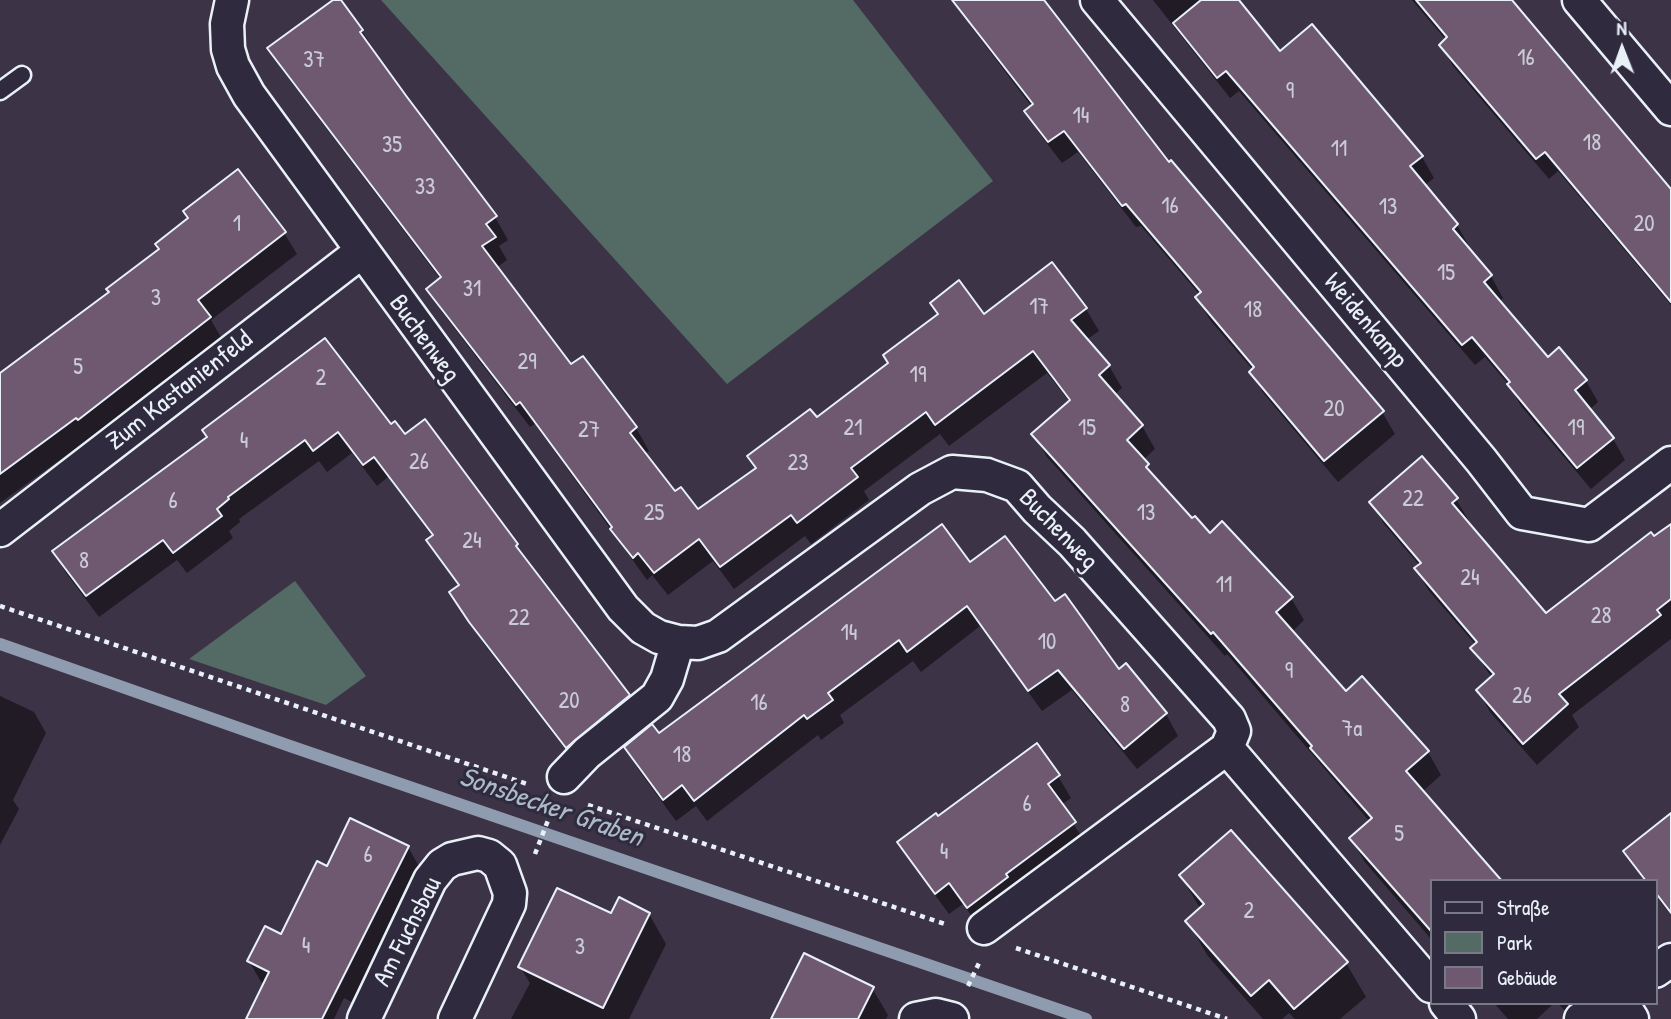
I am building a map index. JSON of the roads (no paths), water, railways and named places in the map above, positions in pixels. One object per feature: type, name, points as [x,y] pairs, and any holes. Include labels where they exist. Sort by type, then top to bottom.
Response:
[{"type":"street","name":"Buchenweg","points":[[232,0],[227,31],[228,49],[233,66],[248,95],[360,252],[623,608],[643,628],[659,637],[678,642],[698,643],[718,636],[920,489],[952,472],[987,475],[1017,486],[1072,542],[1229,719],[1234,731],[1227,748]]},
{"type":"street","name":"Weidenkamp","points":[[1097,0],[1481,460],[1522,513],[1589,526],[1671,463]]},
{"type":"street","points":[[1579,0],[1671,109]]},
{"type":"street","name":"Zum Kastanienfeld","points":[[0,530],[360,252]]},
{"type":"street","points":[[564,776],[587,753],[657,697],[667,678],[678,642]]},
{"type":"street","points":[[990,943],[1227,748],[1430,985]]},
{"type":"street","name":"Am Fuchsbau","points":[[364,1019],[430,880],[442,865],[452,859],[478,853],[489,856],[500,865],[510,893],[509,904],[455,1019]]},
{"type":"street","points":[[1448,1005],[1459,1019]]},
{"type":"street","points":[[1581,1019],[1606,1005]]},
{"type":"street","points":[[916,1019],[936,1014],[952,1019]]},
{"type":"lane","points":[[0,91],[22,75]]},
{"type":"waterway","name":"Sonsbecker Graben","points":[[0,644],[1086,1019]]}]
